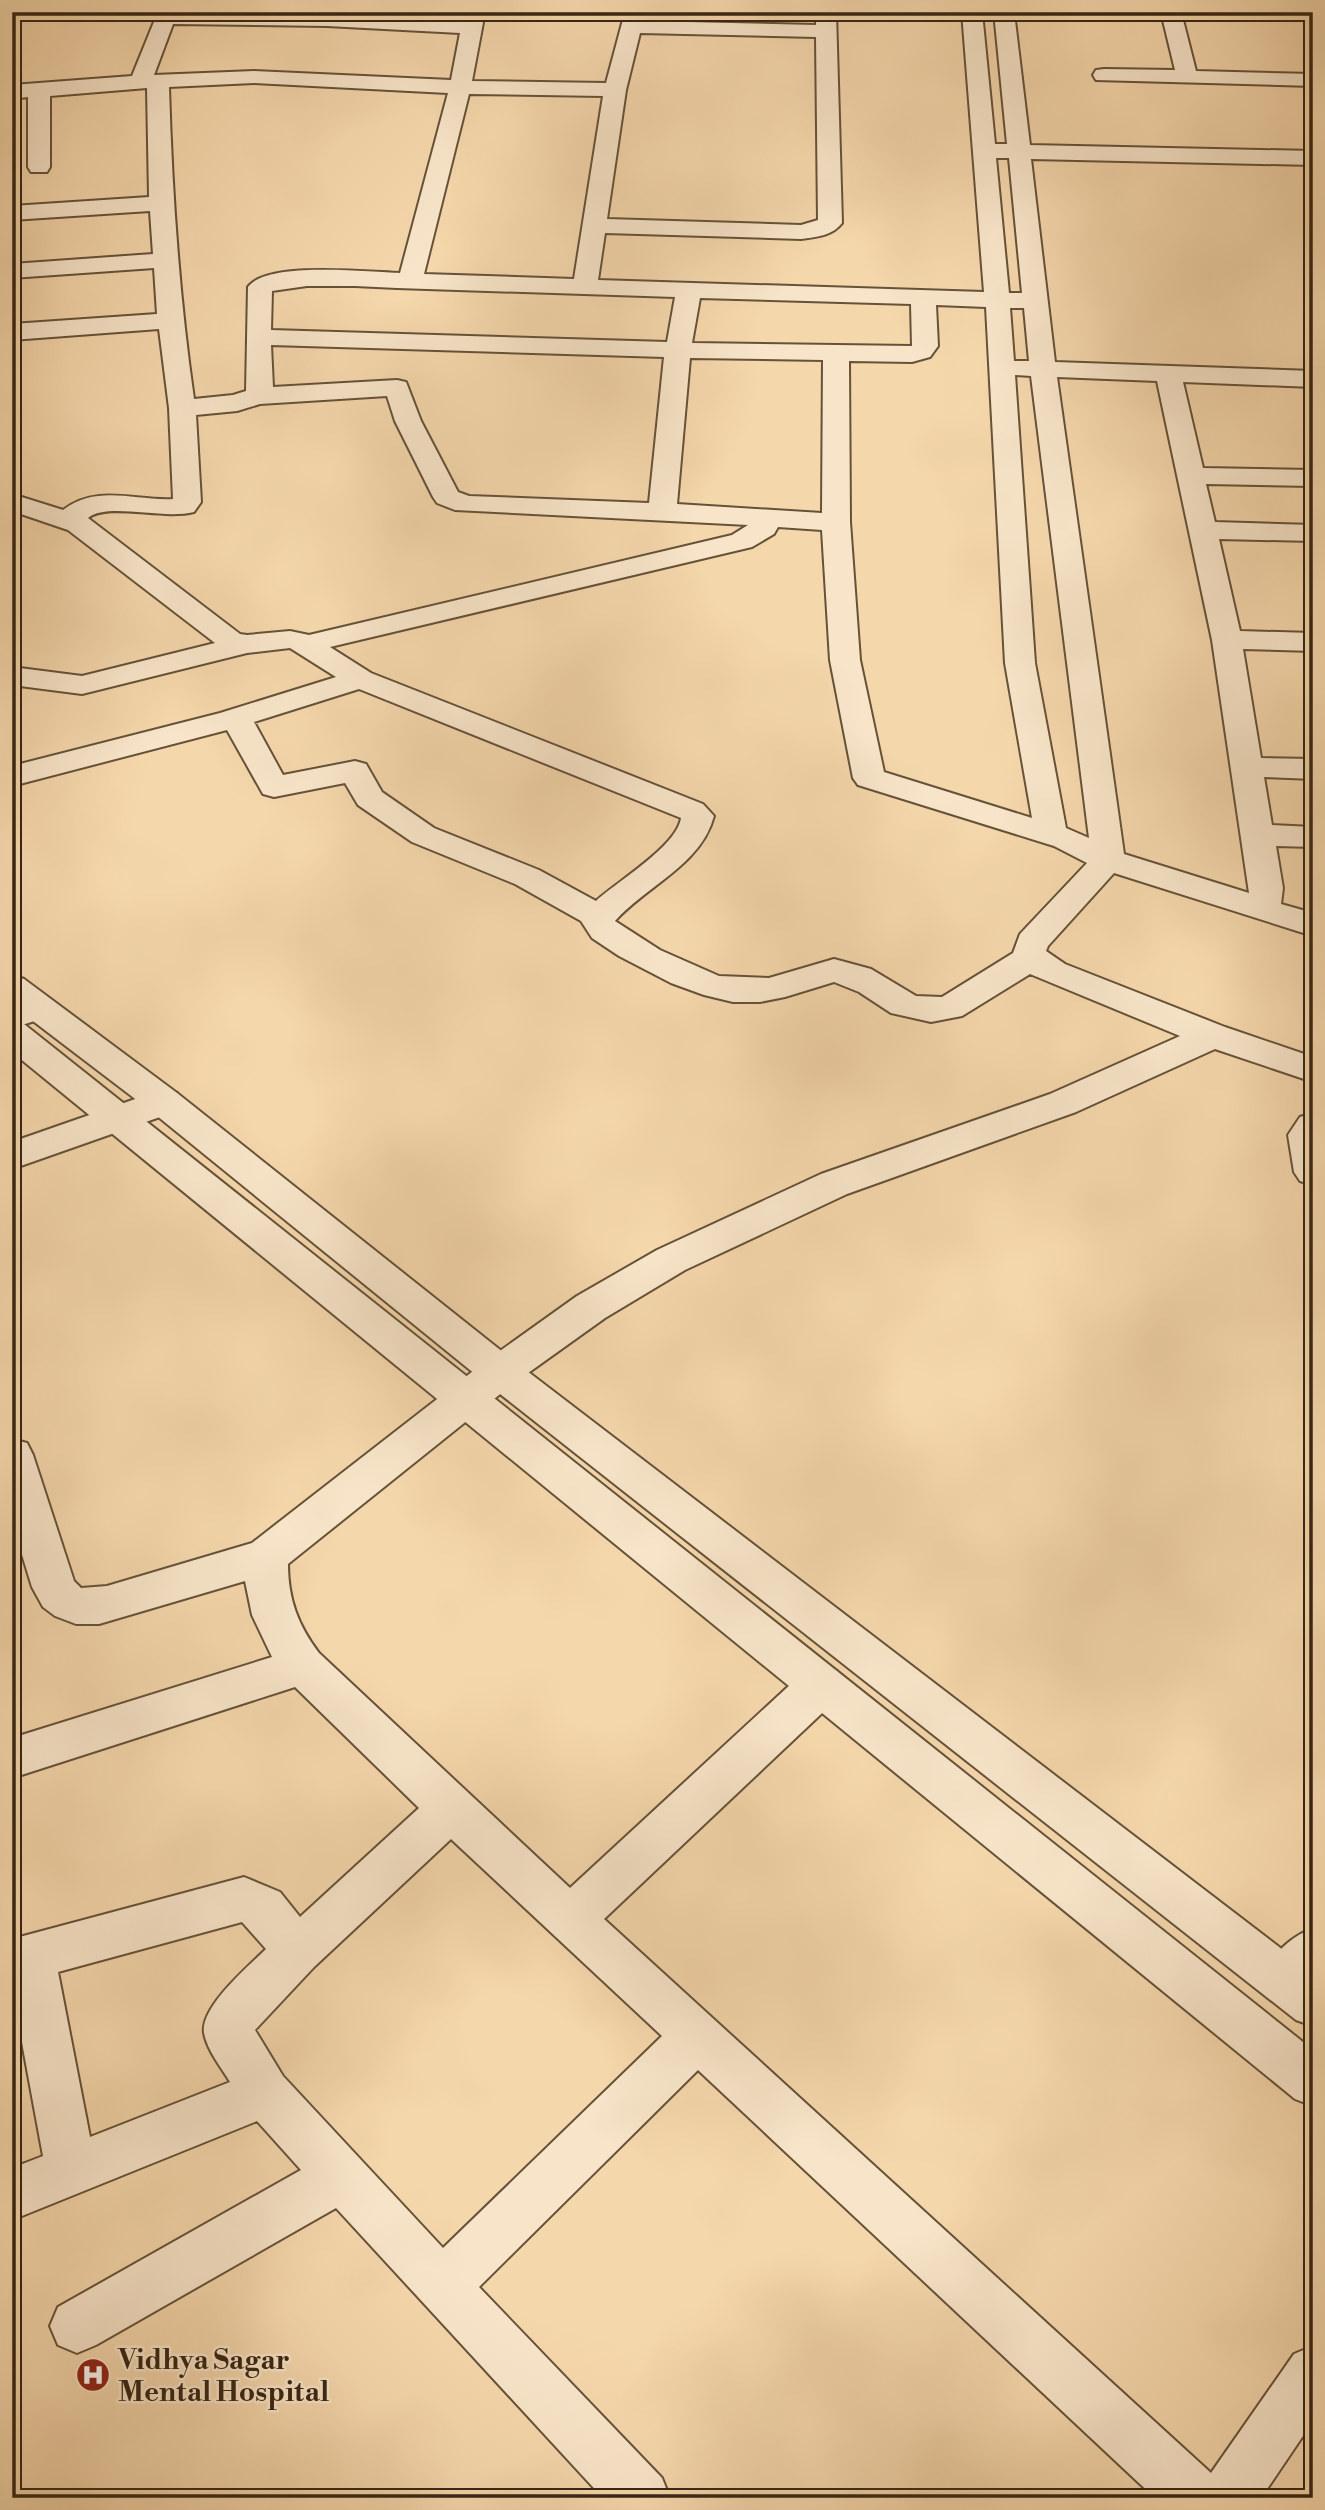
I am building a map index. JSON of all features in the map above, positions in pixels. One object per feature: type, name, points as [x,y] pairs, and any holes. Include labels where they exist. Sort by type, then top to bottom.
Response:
[{"type":"street","points":[[972,12],[1002,368],[1020,663],[1051,836]]},
{"type":"street","points":[[1004,12],[1043,369],[1108,860]]},
{"type":"street","points":[[1171,12],[1187,77]]},
{"type":"street","points":[[74,523],[70,517],[77,511],[113,500],[172,508],[184,506],[187,502],[182,408],[170,321],[150,81],[166,15],[473,20],[460,87],[410,281]]},
{"type":"street","points":[[585,285],[594,226],[615,90],[634,20],[826,21],[830,223],[825,227],[800,232],[594,226]]},
{"type":"street","points":[[1104,75],[1313,80]]},
{"type":"street","points":[[12,92],[150,81],[282,78],[460,87],[615,90]]},
{"type":"street","points":[[39,90],[39,167]]},
{"type":"street","points":[[983,157],[1313,170]]},
{"type":"street","points":[[1019,158],[1313,158]]},
{"type":"street","points":[[12,213],[161,203]]},
{"type":"street","points":[[12,271],[166,260]]},
{"type":"street","points":[[257,396],[260,387],[260,287],[264,283],[286,278],[585,285],[1035,301]]},
{"type":"street","points":[[662,512],[678,350],[689,289]]},
{"type":"street","points":[[258,337],[678,350],[921,352],[925,346],[923,296]]},
{"type":"street","points":[[12,331],[170,321]]},
{"type":"street","points":[[836,353],[836,522],[845,660],[869,778],[1065,839],[1108,860],[1313,925]]},
{"type":"street","points":[[1002,368],[1313,379]]},
{"type":"street","points":[[1168,373],[1227,640],[1266,888],[1264,910]]},
{"type":"street","points":[[182,408],[237,403],[257,396],[397,388],[423,453],[447,497],[454,500],[482,505],[836,522]]},
{"type":"street","points":[[1191,475],[1313,478]]},
{"type":"street","points":[[12,502],[74,523],[230,640],[244,645]]},
{"type":"street","points":[[307,644],[742,541],[764,528],[765,518]]},
{"type":"street","points":[[1203,530],[1313,533]]},
{"type":"street","points":[[12,676],[82,685],[244,645],[292,639],[307,644],[360,679],[681,806],[698,817],[693,832],[597,922],[610,936],[709,985],[745,990],[778,988],[832,970],[862,978],[892,999],[920,1012],[950,1008],[1032,957]]},
{"type":"street","points":[[1227,640],[1313,642]]},
{"type":"street","points":[[12,776],[236,718],[360,679]]},
{"type":"street","points":[[236,718],[274,787],[355,771],[369,798],[423,835],[527,877],[600,917]]},
{"type":"street","points":[[1247,767],[1313,769]]},
{"type":"street","points":[[1258,835],[1313,837]]},
{"type":"street","points":[[1108,860],[1032,942],[1029,952],[1032,957],[1053,972],[1213,1036],[1313,1070]]},
{"type":"street","points":[[19,1011],[164,1102],[821,1685],[1313,2082]]},
{"type":"street","points":[[19,1011],[119,1118],[1303,1979]]},
{"type":"street","points":[[12,1455],[54,1587],[59,1596],[73,1606],[87,1608],[107,1604],[266,1557],[483,1385],[591,1307],[671,1260],[745,1223],[834,1184],[1063,1103],[1213,1036]]},
{"type":"street","points":[[12,1156],[164,1102]]},
{"type":"street","points":[[1313,1126],[1306,1135],[1313,1172]]},
{"type":"street","points":[[266,1557],[266,1580],[273,1612],[283,1640],[303,1666],[451,1809],[1197,2498]]},
{"type":"street","points":[[12,1758],[303,1666]]},
{"type":"street","points":[[570,1919],[821,1685]]},
{"type":"street","points":[[451,1809],[298,1951],[234,2017],[229,2026],[233,2043],[265,2093],[642,2498]]},
{"type":"street","points":[[71,2170],[22,1960],[244,1899],[262,1908],[298,1951]]},
{"type":"street","points":[[442,2286],[697,2036]]},
{"type":"street","points":[[12,2193],[265,2093]]},
{"type":"street","points":[[77,2326],[342,2176]]},
{"type":"street","points":[[1227,2498],[1313,2373]]},
{"type":"place","name":"Vidhya Sagar Mental Hospital","points":[[93,2375]]}]
